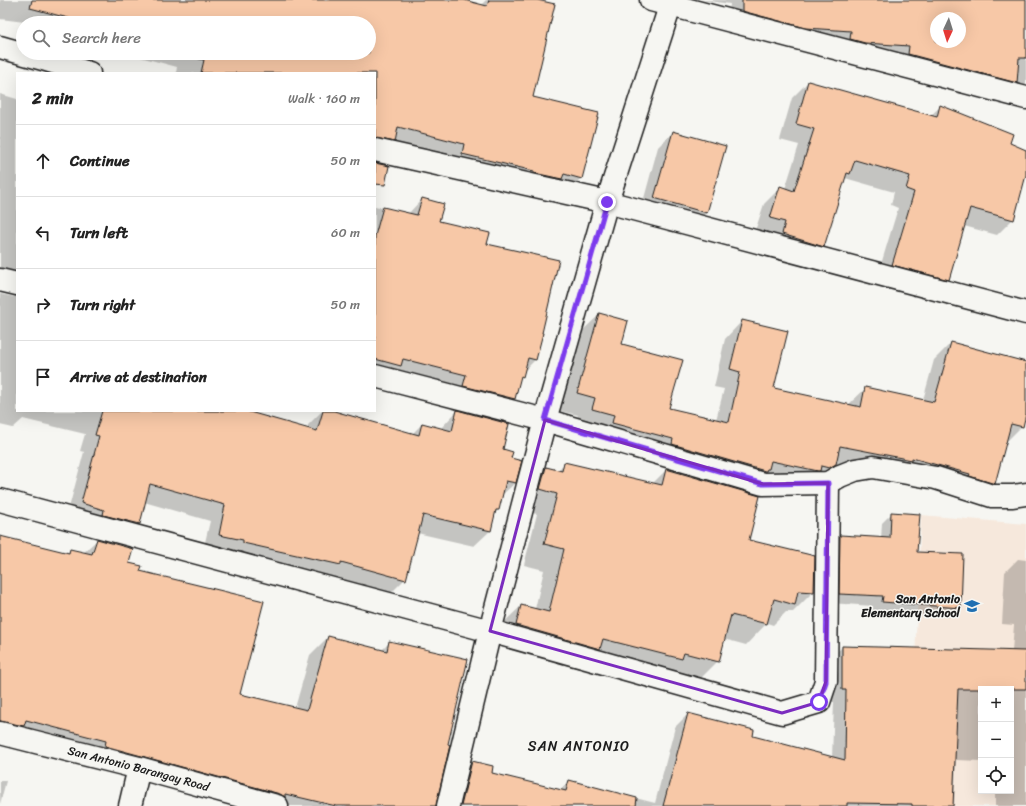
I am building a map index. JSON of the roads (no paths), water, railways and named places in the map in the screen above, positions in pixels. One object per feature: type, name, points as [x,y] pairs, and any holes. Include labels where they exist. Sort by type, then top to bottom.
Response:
[{"type":"street","points":[[448,806],[490,631],[545,420],[665,2],[1026,98]]},
{"type":"street","points":[[0,47],[16,52]]},
{"type":"street","points":[[46,60],[86,72]]},
{"type":"street","points":[[376,150],[607,202],[1026,314]]},
{"type":"street","points":[[0,280],[16,284]]},
{"type":"street","points":[[376,376],[545,420],[763,484],[828,483],[855,470],[873,467],[936,478],[992,496],[1013,496],[1026,494]]},
{"type":"street","points":[[0,500],[490,631],[782,713],[819,702],[826,682],[828,483]]},
{"type":"street","name":"San Antonio Barangay Road","points":[[0,733],[139,768],[277,806]]},
{"type":"street","points":[[130,806],[139,768]]},
{"type":"place","name":"San Antonio Elementary School","points":[[972,606]]},
{"type":"district","name":"SAN ANTONIO","points":[[579,746]]}]
